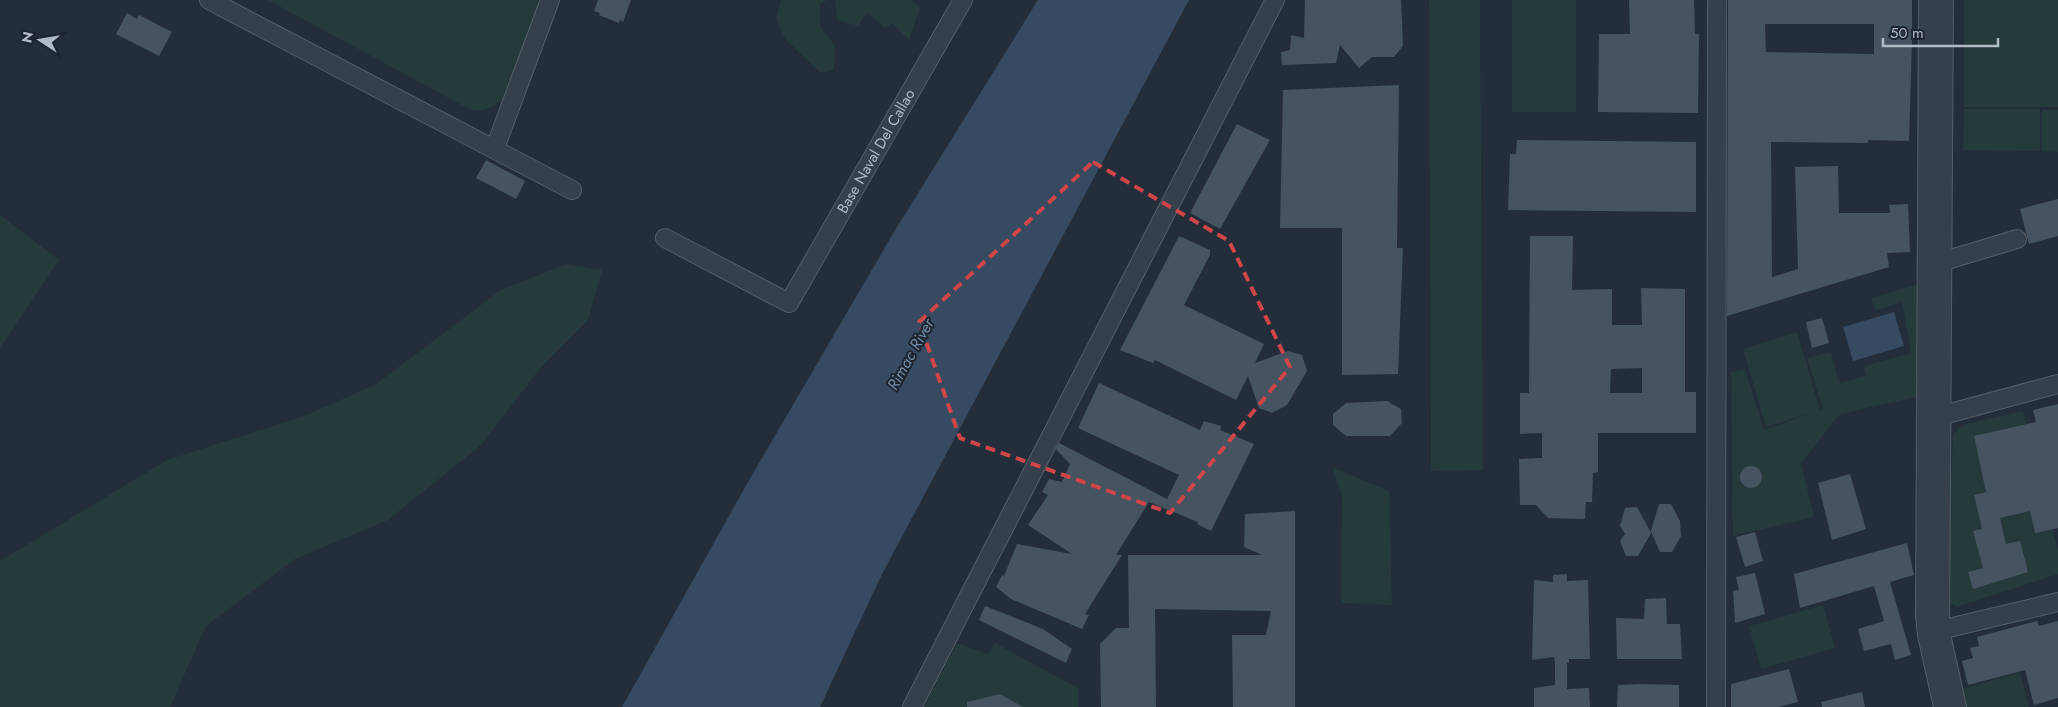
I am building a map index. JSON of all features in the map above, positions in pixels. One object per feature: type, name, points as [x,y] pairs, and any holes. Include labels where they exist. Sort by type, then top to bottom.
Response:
[{"type":"lane","points":[[209,0],[495,148],[572,190]]},
{"type":"lane","points":[[495,148],[550,0]]},
{"type":"lane","name":"Base Naval Del Callao","points":[[665,238],[789,303],[963,0]]},
{"type":"lane","points":[[912,707],[1275,0]]},
{"type":"lane","points":[[1716,707],[1717,0]]},
{"type":"lane","points":[[1928,0],[1925,616],[1927,635],[1942,707]]},
{"type":"lane","points":[[1944,0],[1944,261],[1940,630],[1957,707]]},
{"type":"lane","points":[[1944,261],[2017,239]]},
{"type":"lane","points":[[1943,415],[2058,384]]},
{"type":"lane","points":[[1940,630],[2058,602]]},
{"type":"highlighted area","points":[[1093,162],[1229,241],[1290,367],[1170,513],[960,438],[919,322]]},
{"type":"green space","points":[[268,0],[539,0],[504,99],[484,110],[474,110]]},
{"type":"green space","points":[[781,0],[827,0],[820,4],[820,26],[835,46],[834,70],[821,73],[785,39],[776,18]]},
{"type":"green space","points":[[835,0],[910,0],[920,7],[909,40],[892,23],[885,28],[867,12],[858,26],[837,20]]},
{"type":"green space","points":[[1429,0],[1480,0],[1483,470],[1431,471]]},
{"type":"green space","points":[[1512,0],[1576,0],[1576,112],[1512,112]]},
{"type":"green space","points":[[1964,0],[2058,0],[2058,107],[1964,107]]},
{"type":"green space","points":[[1964,109],[2040,109],[2040,151],[1963,150]]},
{"type":"green space","points":[[2042,110],[2058,110],[2058,152],[2042,151]]},
{"type":"green space","points":[[0,215],[59,260],[0,348]]},
{"type":"green space","points":[[567,264],[602,270],[588,320],[542,366],[481,445],[388,520],[295,559],[206,626],[170,707],[0,707],[0,561],[167,460],[307,415],[376,384],[501,290]]},
{"type":"green space","points":[[1919,284],[1916,397],[1840,414],[1801,463],[1814,517],[1733,536],[1731,372],[1745,369],[1764,430],[1814,412],[1766,427],[1743,349],[1797,332],[1820,410],[1823,409],[1807,358],[1831,352],[1839,383],[1866,376],[1864,366],[1911,353],[1902,301],[1875,311],[1871,298]]},
{"type":"green space","points":[[2023,411],[2058,550],[2058,574],[1957,607],[1947,601],[1946,594],[1953,436],[1958,429],[1966,424]]},
{"type":"green space","points":[[1332,467],[1389,491],[1392,605],[1341,603],[1342,496]]},
{"type":"green space","points":[[1823,605],[1835,648],[1761,669],[1749,626]]},
{"type":"green space","points":[[957,643],[988,654],[995,643],[1078,688],[1078,707],[924,707]]},
{"type":"green space","points":[[2020,672],[2029,707],[1967,707],[1962,689]]},
{"type":"water","name":"Rimac River","points":[[1038,0],[1189,0],[882,574],[820,707],[622,707],[748,482],[894,232]]},
{"type":"water","points":[[1894,312],[1904,346],[1853,361],[1843,327]]},
{"type":"building","points":[[598,0],[631,0],[623,22],[620,20],[619,23],[594,11]]},
{"type":"building","points":[[1305,0],[1401,0],[1403,46],[1394,57],[1372,57],[1359,68],[1340,45],[1336,63],[1282,65],[1281,52],[1290,50],[1291,35],[1304,38]]},
{"type":"building","points":[[1629,0],[1694,0],[1695,34],[1699,34],[1698,113],[1598,112],[1599,34],[1630,34]]},
{"type":"building","points":[[1728,0],[1912,0],[1909,141],[1868,140],[1868,143],[1771,142],[1772,277],[1798,269],[1795,167],[1838,166],[1839,213],[1890,213],[1889,205],[1908,204],[1910,252],[1887,253],[1889,267],[1727,316]],"holes":[[[1765,24],[1874,24],[1874,54],[1766,52]]]},
{"type":"building","points":[[127,13],[137,19],[139,15],[172,32],[159,56],[116,34]]},
{"type":"building","points":[[1399,85],[1397,248],[1403,248],[1398,374],[1342,375],[1342,228],[1280,228],[1283,90]]},
{"type":"building","points":[[1237,124],[1270,140],[1220,229],[1190,213]]},
{"type":"building","points":[[1517,140],[1696,142],[1696,212],[1508,210],[1510,154],[1516,154]]},
{"type":"building","points":[[486,160],[525,181],[516,199],[476,178]]},
{"type":"building","points":[[2058,199],[2058,236],[2029,244],[2020,209]]},
{"type":"building","points":[[1179,236],[1210,250],[1210,255],[1184,305],[1264,344],[1255,363],[1288,351],[1302,355],[1307,371],[1287,405],[1272,413],[1259,408],[1248,376],[1236,400],[1155,360],[1153,363],[1120,350]]},
{"type":"building","points":[[1530,236],[1573,236],[1572,290],[1612,289],[1612,325],[1642,325],[1641,288],[1685,289],[1685,392],[1696,392],[1696,433],[1598,433],[1598,472],[1593,473],[1592,502],[1586,502],[1585,519],[1548,518],[1536,505],[1520,505],[1519,459],[1542,458],[1542,433],[1520,434],[1520,393],[1529,393]],"holes":[[[1642,368],[1642,393],[1610,393],[1611,369]]]},
{"type":"building","points":[[1822,318],[1829,343],[1812,348],[1806,322]]},
{"type":"building","points":[[1099,383],[1200,430],[1204,421],[1221,426],[1220,430],[1254,444],[1211,531],[1197,524],[1198,522],[1149,502],[1116,555],[1122,555],[1085,614],[1089,615],[1082,629],[1011,599],[996,587],[1002,575],[1004,576],[1017,544],[1072,554],[1028,525],[1048,495],[1042,492],[1049,479],[1062,482],[1070,464],[1056,449],[1059,443],[1167,499],[1179,475],[1078,428]]},
{"type":"building","points":[[1387,401],[1401,409],[1402,423],[1390,436],[1346,436],[1333,425],[1333,414],[1346,403]]},
{"type":"building","points":[[2058,404],[2058,528],[2035,533],[2030,511],[2000,518],[2006,544],[2020,541],[2028,572],[1973,589],[1968,572],[1983,568],[1973,531],[1982,529],[1974,495],[1986,492],[1974,436],[2036,422],[2033,410]]},
{"type":"building","points":[[1751,466],[1759,469],[1762,477],[1759,485],[1751,488],[1743,485],[1740,477],[1743,469]]},
{"type":"building","points":[[1850,474],[1866,529],[1832,540],[1818,483]]},
{"type":"building","points":[[1659,504],[1671,504],[1680,521],[1681,536],[1672,552],[1660,552],[1651,531]]},
{"type":"building","points":[[1637,507],[1651,533],[1638,556],[1626,556],[1620,541],[1625,534],[1620,526],[1625,508]]},
{"type":"building","points":[[1295,511],[1295,707],[1233,707],[1232,635],[1266,635],[1271,611],[1155,609],[1156,707],[1101,707],[1100,644],[1116,628],[1129,628],[1128,555],[1262,555],[1244,547],[1245,514]]},
{"type":"building","points":[[1755,532],[1763,561],[1745,567],[1736,537]]},
{"type":"building","points":[[1907,543],[1914,575],[1890,582],[1911,655],[1895,660],[1891,644],[1864,651],[1858,629],[1884,621],[1874,586],[1800,608],[1794,574]]},
{"type":"building","points":[[1755,573],[1765,614],[1735,623],[1733,591],[1739,590],[1736,577]]},
{"type":"building","points":[[1567,574],[1567,581],[1588,580],[1590,659],[1569,659],[1569,663],[1567,663],[1567,689],[1589,688],[1590,707],[1534,707],[1534,688],[1555,685],[1555,663],[1554,657],[1532,660],[1534,580],[1553,582],[1553,575]]},
{"type":"building","points":[[1666,598],[1667,624],[1680,624],[1682,659],[1617,659],[1616,618],[1644,619],[1645,599]]},
{"type":"building","points":[[985,606],[1043,629],[1072,649],[1066,663],[979,620]]},
{"type":"building","points":[[2037,621],[2039,626],[2058,621],[2058,698],[2034,705],[2025,670],[1968,685],[1962,661],[1973,658],[1970,648],[1979,646],[1977,637]]},
{"type":"building","points":[[1789,669],[1798,702],[1778,707],[1731,707],[1731,684]]},
{"type":"building","points":[[1618,685],[1679,685],[1679,707],[1617,707]]},
{"type":"building","points":[[1862,692],[1865,707],[1822,707],[1821,702]]},
{"type":"building","points":[[1000,694],[1023,707],[967,707],[967,702]]}]
